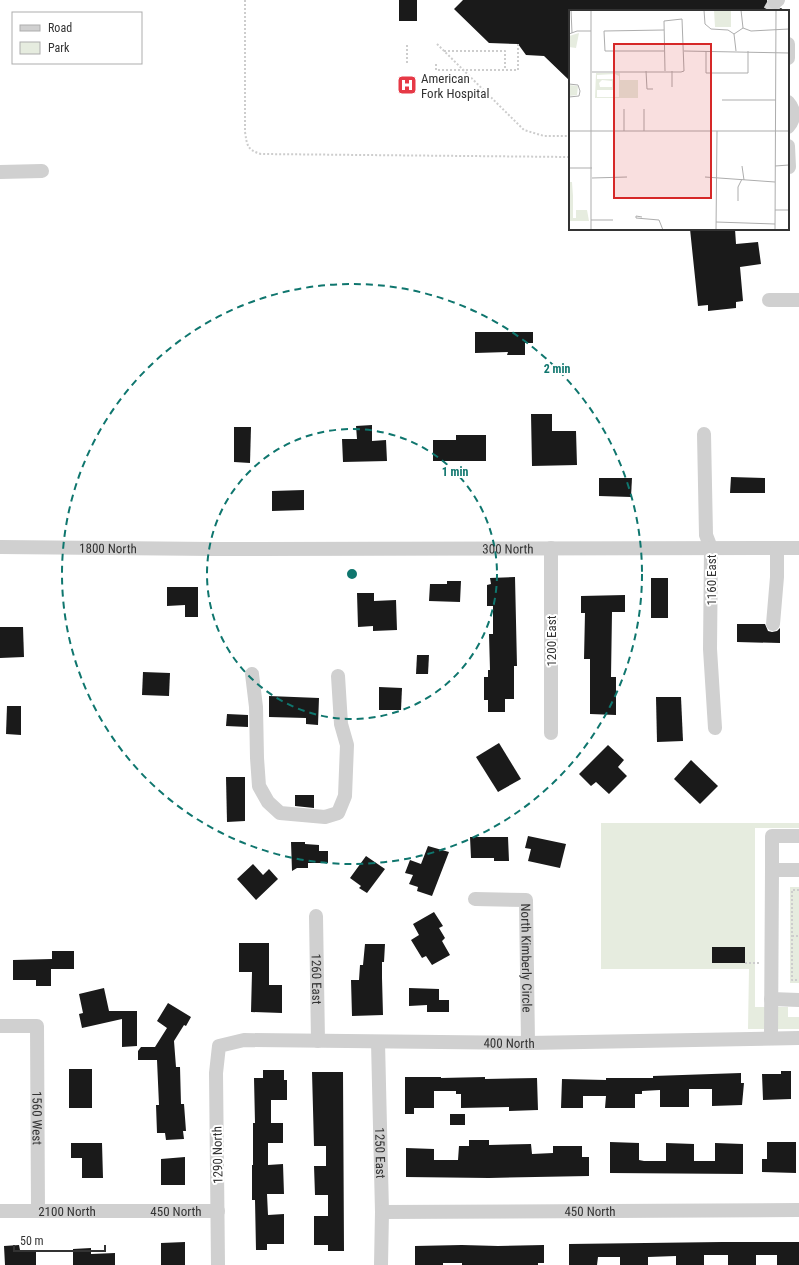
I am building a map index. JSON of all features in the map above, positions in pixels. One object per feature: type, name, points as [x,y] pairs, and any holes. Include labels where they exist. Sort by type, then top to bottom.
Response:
[{"type":"street","points":[[789,101],[799,99]]},
{"type":"street","points":[[789,103],[792,108],[793,119],[789,125]]},
{"type":"street","points":[[789,151],[792,167]]},
{"type":"street","points":[[0,172],[42,171]]},
{"type":"street","points":[[769,300],[799,300]]},
{"type":"street","name":"1160 East","points":[[704,434],[706,535],[711,548],[710,650],[715,728]]},
{"type":"street","name":"1800 North","points":[[0,547],[217,549]]},
{"type":"street","name":"1200 East","points":[[551,548],[551,733]]},
{"type":"street","name":"300 North","points":[[217,549],[799,548]]},
{"type":"street","points":[[773,624],[777,577],[777,549]]},
{"type":"street","points":[[252,674],[256,708],[259,786],[268,802],[280,813],[325,817],[338,813],[345,796],[347,745],[341,724],[338,676]]},
{"type":"street","points":[[772,1038],[772,836],[799,836]]},
{"type":"street","points":[[772,870],[799,870]]},
{"type":"street","name":"North Kimberly Circle","points":[[475,899],[526,900],[528,1043]]},
{"type":"street","name":"1260 East","points":[[316,916],[318,1041]]},
{"type":"street","points":[[772,999],[799,1000]]},
{"type":"street","name":"1560 West","points":[[0,1026],[38,1026],[38,1211]]},
{"type":"street","name":"400 North","points":[[219,1046],[244,1040],[528,1043],[799,1038]]},
{"type":"street","name":"1250 East","points":[[378,1042],[382,1212],[381,1265]]},
{"type":"street","name":"1290 North","points":[[218,1265],[216,1074],[219,1046]]},
{"type":"street","name":"2100 North","points":[[0,1211],[134,1210]]},
{"type":"street","name":"450 North","points":[[134,1210],[218,1211]]},
{"type":"street","name":"450 North","points":[[382,1212],[799,1210]]},
{"type":"path","points":[[245,0],[246,132],[249,148],[253,151],[261,154],[569,157]]},
{"type":"path","points":[[437,44],[524,130],[544,136],[569,136]]},
{"type":"path","points":[[436,64],[436,70],[518,70],[518,44]]},
{"type":"path","points":[[407,45],[407,64]]},
{"type":"path","points":[[444,51],[504,51],[505,70]]},
{"type":"path","points":[[799,890],[792,890],[792,980],[799,980]]},
{"type":"path","points":[[792,936],[799,936]]},
{"type":"green space","points":[[601,823],[799,823],[799,828],[755,828],[755,1007],[788,1007],[788,1017],[799,1017],[799,1029],[748,1029],[749,969],[601,969]]},
{"type":"green space","points":[[790,887],[799,887],[799,983],[790,983]]},
{"type":"building","points":[[399,0],[417,0],[417,21],[399,21]]},
{"type":"building","points":[[463,0],[767,0],[768,6],[771,9],[776,10],[569,10],[569,80],[544,56],[526,55],[518,44],[489,43],[454,9]]},
{"type":"building","points":[[690,230],[735,230],[736,244],[758,242],[761,264],[740,267],[743,301],[736,302],[736,308],[708,311],[708,305],[698,306]]},
{"type":"building","points":[[475,332],[533,332],[533,343],[525,343],[525,355],[507,355],[508,352],[475,353]]},
{"type":"building","points":[[531,414],[552,414],[552,431],[576,431],[577,465],[532,466]]},
{"type":"building","points":[[372,425],[372,441],[386,440],[387,461],[343,462],[342,439],[357,439],[356,426]]},
{"type":"building","points":[[234,427],[251,427],[250,463],[234,462]]},
{"type":"building","points":[[456,435],[486,435],[486,461],[433,461],[433,440],[456,440]]},
{"type":"building","points":[[731,477],[765,478],[765,493],[730,493]]},
{"type":"building","points":[[599,478],[632,478],[631,497],[599,496]]},
{"type":"building","points":[[304,490],[304,510],[272,511],[272,491]]},
{"type":"building","points":[[515,577],[517,666],[514,666],[514,699],[505,699],[505,712],[488,712],[488,700],[484,700],[484,677],[488,677],[488,670],[490,670],[489,634],[493,634],[493,606],[487,606],[487,585],[491,584],[490,578]]},
{"type":"building","points":[[651,578],[668,578],[668,618],[651,618]]},
{"type":"building","points":[[447,581],[461,581],[460,602],[429,601],[430,584],[447,584]]},
{"type":"building","points":[[167,587],[198,587],[198,617],[185,617],[185,605],[167,606]]},
{"type":"building","points":[[357,593],[374,593],[374,601],[396,600],[397,630],[373,631],[373,626],[358,627]]},
{"type":"building","points":[[625,595],[625,612],[612,612],[611,677],[616,677],[616,715],[590,714],[590,659],[584,659],[585,613],[581,613],[581,596]]},
{"type":"building","points":[[737,624],[765,624],[768,631],[772,632],[777,631],[780,628],[780,643],[737,642]]},
{"type":"building","points":[[0,627],[23,627],[24,657],[0,658]]},
{"type":"building","points":[[417,655],[429,655],[428,674],[416,674]]},
{"type":"building","points":[[143,672],[170,673],[169,696],[142,695]]},
{"type":"building","points":[[379,687],[402,688],[401,710],[379,710]]},
{"type":"building","points":[[269,696],[319,698],[318,725],[306,724],[306,718],[269,717]]},
{"type":"building","points":[[656,697],[681,697],[683,741],[657,742]]},
{"type":"building","points":[[7,706],[21,706],[21,735],[6,734]]},
{"type":"building","points":[[227,714],[248,715],[248,727],[226,726]]},
{"type":"building","points":[[499,743],[521,779],[498,792],[476,757]]},
{"type":"building","points":[[608,745],[624,760],[618,767],[627,776],[609,794],[596,782],[591,786],[579,774]]},
{"type":"building","points":[[691,760],[718,786],[700,804],[674,779]]},
{"type":"building","points":[[226,777],[245,777],[245,821],[227,822]]},
{"type":"building","points":[[295,795],[314,795],[314,808],[295,806]]},
{"type":"building","points":[[528,836],[566,844],[560,868],[528,861],[531,849],[525,848]]},
{"type":"building","points":[[470,837],[508,837],[509,861],[494,861],[494,858],[471,858]]},
{"type":"building","points":[[291,842],[305,842],[305,844],[319,845],[319,851],[328,851],[328,863],[308,863],[308,868],[297,868],[292,871]]},
{"type":"building","points":[[428,846],[449,852],[432,896],[417,891],[418,887],[409,884],[413,875],[405,873],[410,860],[421,864]]},
{"type":"building","points":[[366,856],[385,869],[367,893],[359,888],[361,886],[350,878]]},
{"type":"building","points":[[253,864],[263,875],[269,869],[278,879],[256,900],[237,879]]},
{"type":"building","points":[[434,912],[443,926],[439,928],[445,938],[442,941],[450,955],[432,965],[426,956],[422,958],[411,940],[419,935],[413,924]]},
{"type":"building","points":[[239,943],[269,943],[269,985],[282,985],[282,1013],[251,1012],[252,972],[239,972]]},
{"type":"building","points":[[365,944],[385,944],[384,962],[382,962],[383,1015],[352,1016],[351,980],[359,980],[360,965],[363,965]]},
{"type":"building","points":[[712,947],[745,947],[745,963],[712,963]]},
{"type":"building","points":[[52,951],[74,951],[74,969],[51,969],[51,986],[36,986],[36,980],[13,980],[13,960],[52,959]]},
{"type":"building","points":[[104,988],[109,1011],[137,1011],[137,1046],[122,1047],[122,1019],[82,1028],[79,1014],[83,1013],[79,994]]},
{"type":"building","points":[[409,988],[439,989],[439,1000],[449,1000],[449,1012],[427,1012],[427,1005],[409,1006]]},
{"type":"building","points":[[168,1003],[191,1017],[174,1041],[176,1067],[180,1067],[181,1104],[184,1104],[186,1131],[183,1131],[184,1139],[166,1140],[165,1133],[157,1133],[156,1105],[159,1105],[157,1060],[138,1060],[138,1051],[141,1047],[155,1047],[167,1028],[157,1021]]},
{"type":"building","points":[[69,1069],[92,1069],[92,1108],[69,1108]]},
{"type":"building","points":[[263,1070],[284,1070],[284,1080],[287,1080],[287,1100],[271,1100],[271,1123],[283,1123],[283,1143],[268,1143],[268,1165],[283,1164],[284,1194],[267,1194],[268,1215],[284,1214],[284,1244],[267,1244],[267,1250],[256,1250],[255,1200],[252,1200],[253,1123],[255,1123],[254,1078],[263,1078]]},
{"type":"building","points":[[781,1071],[791,1071],[791,1099],[763,1100],[762,1074],[781,1074]]},
{"type":"building","points":[[312,1072],[343,1072],[344,1251],[328,1251],[328,1245],[314,1245],[314,1216],[328,1216],[328,1195],[315,1195],[314,1166],[326,1166],[326,1146],[314,1146]]},
{"type":"building","points":[[741,1073],[741,1083],[744,1083],[742,1105],[712,1106],[712,1089],[689,1089],[689,1107],[660,1107],[660,1090],[642,1091],[642,1094],[635,1094],[635,1108],[605,1108],[606,1096],[583,1096],[583,1108],[561,1108],[562,1079],[606,1080],[606,1078],[653,1078],[653,1076]]},
{"type":"building","points":[[405,1077],[485,1077],[485,1079],[537,1078],[538,1110],[509,1111],[509,1107],[461,1108],[461,1094],[456,1094],[456,1091],[434,1091],[434,1108],[414,1108],[414,1114],[405,1114]]},
{"type":"building","points":[[450,1114],[465,1114],[465,1125],[450,1125]]},
{"type":"building","points":[[469,1140],[489,1140],[489,1145],[531,1144],[532,1154],[553,1153],[553,1146],[582,1146],[582,1157],[589,1157],[589,1176],[489,1178],[406,1177],[406,1148],[434,1149],[434,1160],[458,1160],[459,1146],[469,1146]]},
{"type":"building","points":[[610,1142],[639,1143],[639,1160],[644,1161],[666,1161],[666,1143],[694,1144],[694,1161],[715,1161],[715,1143],[743,1144],[743,1174],[610,1173]]},
{"type":"building","points":[[767,1142],[796,1142],[796,1173],[762,1172],[762,1159],[767,1159]]},
{"type":"building","points":[[71,1143],[102,1143],[103,1178],[82,1178],[82,1158],[71,1158]]},
{"type":"building","points":[[185,1157],[185,1185],[161,1185],[161,1159]]},
{"type":"building","points":[[185,1242],[185,1265],[161,1265],[161,1243]]},
{"type":"building","points":[[799,1242],[799,1265],[777,1265],[777,1255],[756,1255],[756,1265],[728,1265],[728,1255],[704,1255],[704,1265],[676,1265],[676,1256],[648,1257],[648,1265],[620,1265],[620,1257],[598,1257],[597,1265],[569,1265],[569,1244]]},
{"type":"building","points":[[19,1245],[20,1250],[36,1250],[36,1265],[5,1265],[4,1246]]},
{"type":"building","points":[[544,1245],[544,1263],[538,1263],[538,1265],[462,1265],[462,1263],[443,1263],[443,1265],[415,1265],[415,1246]]},
{"type":"building","points":[[91,1248],[91,1254],[115,1253],[115,1265],[73,1265],[73,1249]]},
{"type":"tunnel","points":[[771,10],[775,2]]},
{"type":"place","name":"American Fork Hospital","points":[[407,85]]}]
